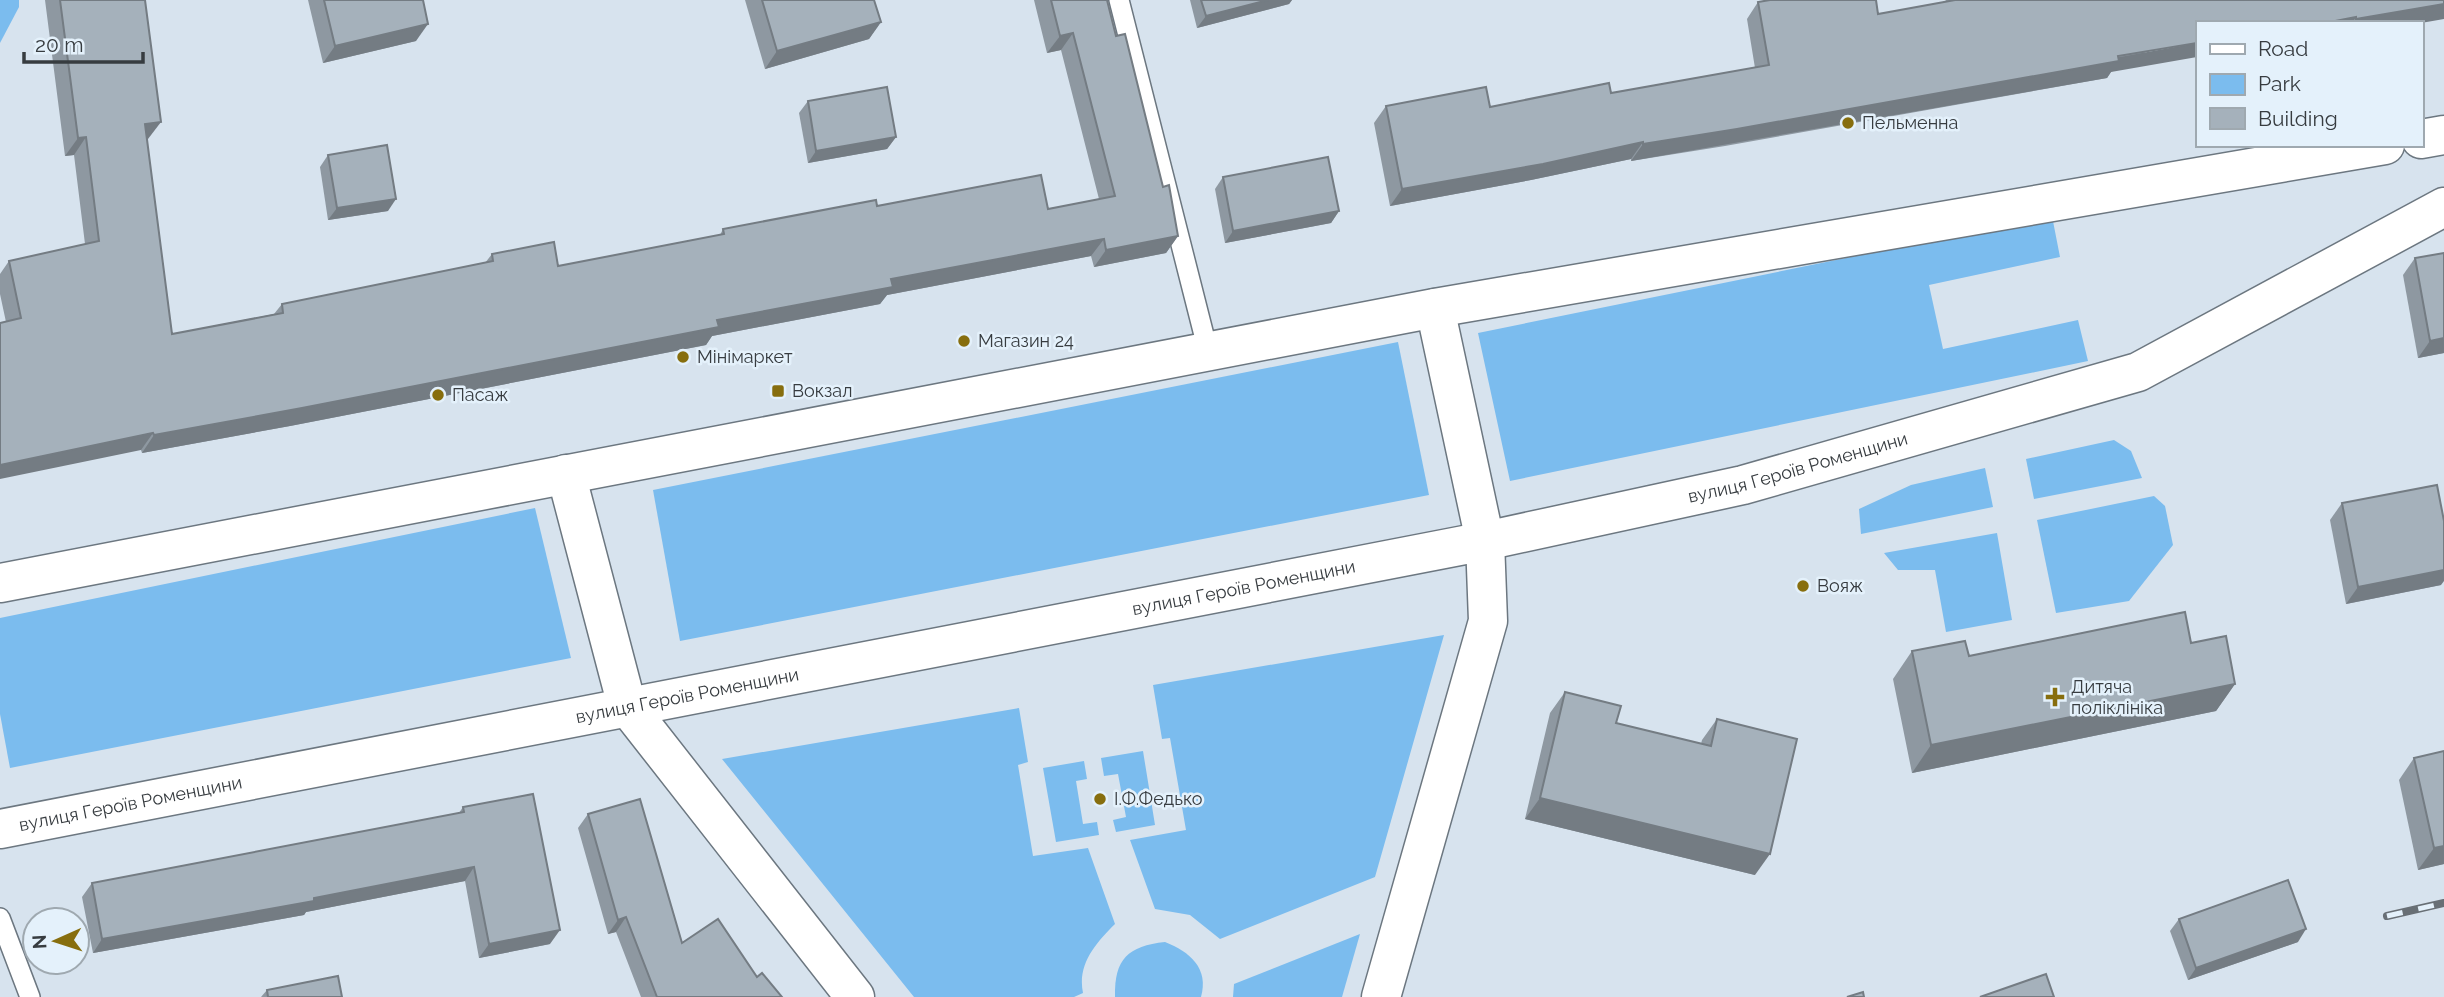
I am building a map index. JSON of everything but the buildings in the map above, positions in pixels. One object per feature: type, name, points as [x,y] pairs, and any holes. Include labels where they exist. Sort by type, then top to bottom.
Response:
[{"type":"street","points":[[2423,139],[2444,135]]},
{"type":"street","points":[[0,583],[1435,308],[2373,147]]},
{"type":"street","name":"вулиця Героїв Роменщини","points":[[0,829],[1485,541],[1743,485],[2138,372],[2444,207]]},
{"type":"street","points":[[1381,997],[1488,621],[1485,541],[1435,308]]},
{"type":"street","points":[[566,474],[627,706],[855,997]]},
{"type":"lane","points":[[1119,0],[1208,351]]},
{"type":"lane","points":[[0,918],[30,997]]},
{"type":"green space","points":[[0,0],[19,0],[19,7],[0,43]]},
{"type":"green space","points":[[2052,216],[2060,257],[1929,285],[1943,349],[2078,320],[2088,361],[1510,481],[1478,333]]},
{"type":"green space","points":[[1398,342],[1429,495],[680,641],[653,490]]},
{"type":"green space","points":[[2114,440],[2131,451],[2142,478],[2034,499],[2026,459]]},
{"type":"green space","points":[[1985,468],[1993,507],[1861,534],[1859,509],[1911,485]]},
{"type":"green space","points":[[2154,496],[2165,506],[2173,545],[2129,601],[2056,613],[2037,520]]},
{"type":"green space","points":[[535,508],[571,658],[10,768],[0,714],[0,618]]},
{"type":"green space","points":[[1997,533],[2012,620],[1946,632],[1935,570],[1898,570],[1884,553]]},
{"type":"green space","points":[[1444,635],[1375,877],[1220,939],[1190,915],[1155,909],[1130,840],[1186,830],[1170,738],[1162,739],[1153,685]]},
{"type":"green space","points":[[1019,708],[1028,762],[1018,765],[1033,856],[1088,848],[1115,924],[1085,963],[1083,993],[1074,997],[914,997],[722,759]]},
{"type":"green space","points":[[1143,751],[1155,825],[1116,832],[1113,820],[1126,817],[1118,774],[1104,776],[1101,758]]},
{"type":"green space","points":[[1084,761],[1087,779],[1076,781],[1083,824],[1097,822],[1099,835],[1056,842],[1043,768]]},
{"type":"green space","points":[[1360,934],[1342,997],[1233,997],[1234,984]]},
{"type":"green space","points":[[1165,942],[1189,956],[1200,969],[1203,987],[1201,997],[1115,997],[1117,973],[1126,957],[1141,947]]},
{"type":"railway","points":[[2387,916],[2444,903]]},
{"type":"place","name":"Пельменна","points":[[1848,123]]},
{"type":"place","name":"Магазин 24","points":[[964,341]]},
{"type":"place","name":"Мінімаркет","points":[[683,357]]},
{"type":"place","name":"Вокзал","points":[[778,391]]},
{"type":"place","name":"Пасаж","points":[[438,395]]},
{"type":"place","name":"Вояж","points":[[1803,586]]},
{"type":"place","name":"Дитяча поліклініка","points":[[2055,697]]},
{"type":"place","name":"І.Ф.Федько","points":[[1100,799]]}]
